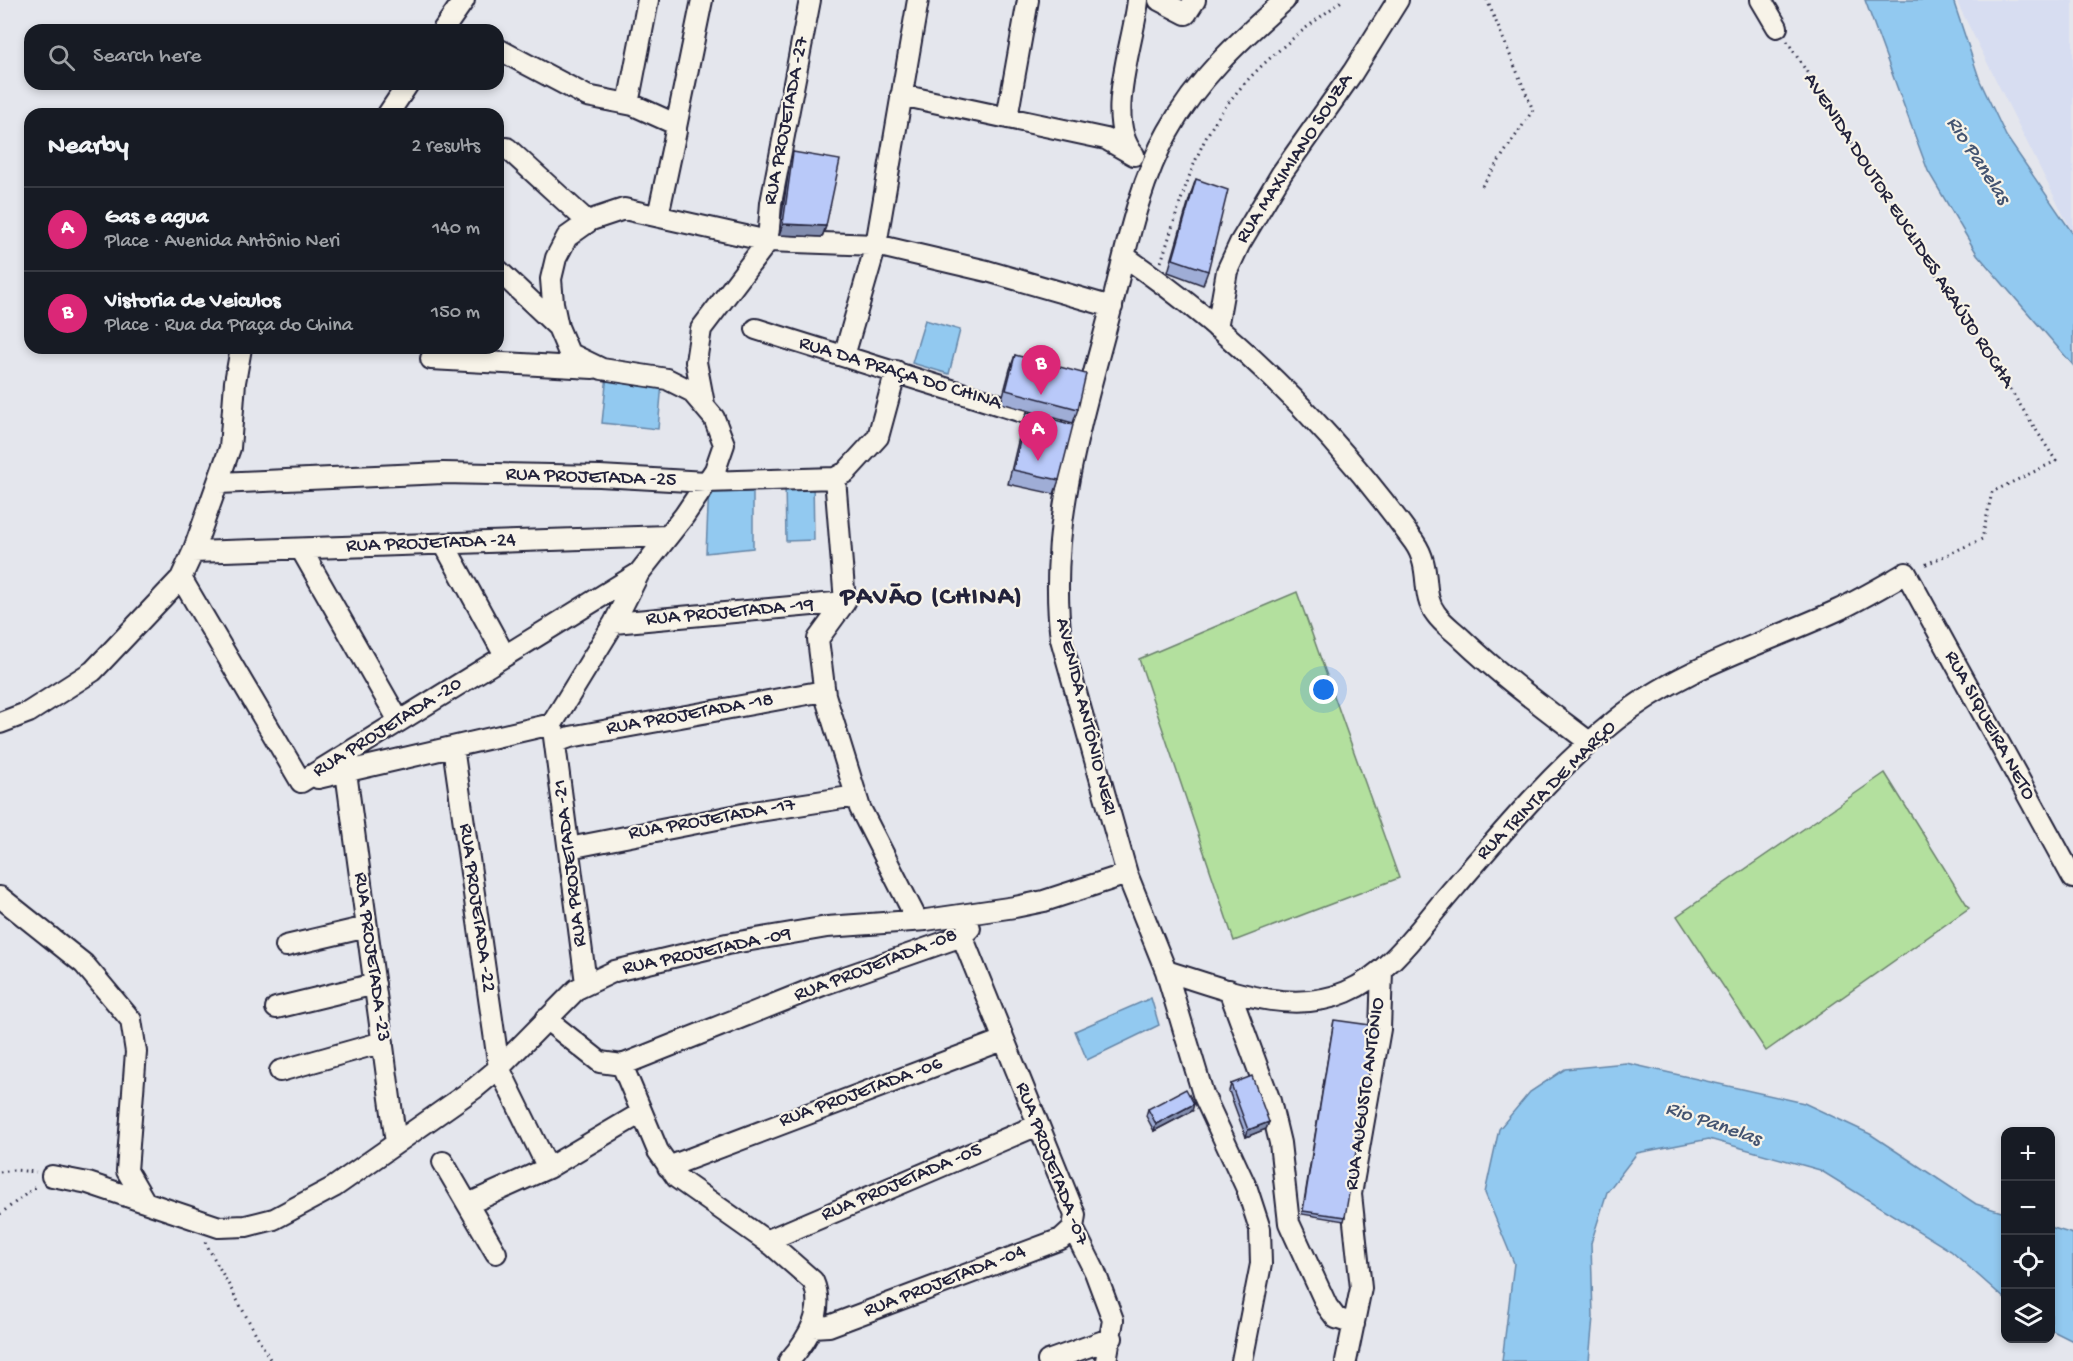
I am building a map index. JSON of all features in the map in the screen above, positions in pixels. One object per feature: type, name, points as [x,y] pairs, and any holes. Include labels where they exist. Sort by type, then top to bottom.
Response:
[{"type":"street","points":[[453,24],[464,0]]},
{"type":"street","points":[[628,104],[648,0]]},
{"type":"street","points":[[658,216],[702,0]]},
{"type":"street","name":"RUA PROJETADA -27","points":[[768,242],[771,203],[810,0]]},
{"type":"street","points":[[844,356],[876,245],[918,0]]},
{"type":"street","points":[[1007,118],[1028,0]]},
{"type":"street","points":[[1134,154],[1126,145],[1120,111],[1124,74],[1138,0]]},
{"type":"street","points":[[1159,0],[1186,14],[1195,0]]},
{"type":"street","name":"AVENIDA ANTÔNIO NERI","points":[[1242,1361],[1261,1264],[1260,1228],[1246,1189],[1203,1094],[1166,971],[1127,873],[1061,639],[1057,609],[1057,561],[1063,508],[1080,429],[1124,256],[1152,165],[1165,136],[1195,89],[1227,53],[1285,0]]},
{"type":"street","name":"RUA MAXIMIANO SOUZA","points":[[1217,328],[1227,271],[1240,243],[1282,173],[1353,72],[1398,0]]},
{"type":"street","points":[[1761,0],[1778,27]]},
{"type":"street","points":[[504,52],[587,96],[628,104],[676,126]]},
{"type":"street","points":[[392,108],[404,90]]},
{"type":"street","points":[[902,95],[1106,139],[1152,165]]},
{"type":"street","points":[[507,148],[590,221]]},
{"type":"street","points":[[602,369],[569,353],[558,327],[552,303],[551,279],[556,258],[567,237],[590,221],[624,209],[768,242],[876,245],[987,271],[1112,307]]},
{"type":"street","points":[[704,404],[696,362],[701,329],[768,242]]},
{"type":"street","points":[[1124,256],[1156,278],[1217,328],[1293,396],[1395,517],[1426,563],[1427,589],[1430,604],[1436,615],[1486,662],[1589,742]]},
{"type":"street","points":[[504,276],[558,327]]},
{"type":"street","name":"RUA DA PRAÇA DO CHINA","points":[[756,329],[1080,429]]},
{"type":"street","points":[[504,353],[518,364]]},
{"type":"street","points":[[0,723],[29,712],[93,671],[181,579],[219,483],[230,448],[235,382],[241,354]]},
{"type":"street","points":[[431,359],[602,369],[667,379],[691,391],[704,404]]},
{"type":"street","points":[[896,371],[878,437],[846,472],[835,478],[845,602],[818,639],[824,691],[856,796],[916,920]]},
{"type":"street","name":"RUA PROJETADA -20","points":[[301,782],[639,573],[715,470],[724,444],[714,418],[704,404]]},
{"type":"street","name":"RUA PROJETADA -25","points":[[219,483],[443,473],[600,476],[706,482],[835,478]]},
{"type":"street","name":"RUA PROJETADA -24","points":[[193,552],[668,536]]},
{"type":"street","points":[[444,544],[505,656]]},
{"type":"street","points":[[301,549],[399,722]]},
{"type":"street","points":[[554,733],[639,573]]},
{"type":"street","name":"RUA TRINTA DE MARÇO","points":[[1382,971],[1529,804],[1589,742],[1644,699],[1771,637],[1839,610],[1906,573]]},
{"type":"street","name":"RUA SIQUEIRA NETO","points":[[1906,573],[2073,878]]},
{"type":"street","points":[[181,579],[301,782]]},
{"type":"street","name":"RUA PROJETADA -19","points":[[614,623],[845,602]]},
{"type":"street","name":"RUA PROJETADA -18","points":[[554,733],[570,737],[824,691]]},
{"type":"street","name":"RUA PROJETADA -20","points":[[301,782],[453,747],[554,733]]},
{"type":"street","name":"RUA PROJETADA -21","points":[[554,733],[586,983]]},
{"type":"street","name":"RUA PROJETADA -22","points":[[453,747],[499,1068],[548,1168]]},
{"type":"street","name":"RUA PROJETADA -23","points":[[345,772],[396,1143]]},
{"type":"street","name":"RUA PROJETADA -17","points":[[569,848],[753,812],[856,796]]},
{"type":"street","points":[[984,910],[1044,901],[1127,873]]},
{"type":"street","points":[[0,897],[84,964],[131,1020],[136,1052],[127,1171],[145,1202]]},
{"type":"street","name":"RUA PROJETADA -09","points":[[192,1220],[225,1228],[274,1219],[305,1204],[396,1143],[499,1068],[546,1018],[586,983],[656,959],[727,944],[827,927],[916,920],[984,910]]},
{"type":"street","name":"RUA PROJETADA -08","points":[[622,1065],[825,984],[962,936],[977,922],[984,910]]},
{"type":"street","points":[[286,946],[367,927]]},
{"type":"street","name":"RUA PROJETADA -07","points":[[962,936],[1075,1215],[1073,1228],[1095,1272],[1113,1320],[1112,1338],[1106,1361]]},
{"type":"street","points":[[1166,971],[1252,998],[1317,1000],[1346,992],[1382,971]]},
{"type":"street","name":"RUA AUGUSTO ANTÔNIO","points":[[1346,1361],[1361,1288],[1351,1194],[1380,1029],[1382,971]]},
{"type":"street","points":[[276,1008],[375,984]]},
{"type":"street","points":[[1229,990],[1270,1101],[1282,1151],[1289,1223],[1327,1306],[1336,1318],[1354,1324]]},
{"type":"street","points":[[546,1018],[600,1062],[622,1065],[641,1113],[668,1167],[688,1188],[766,1241],[795,1263],[813,1281],[817,1300],[808,1344],[789,1361]]},
{"type":"street","name":"RUA PROJETADA -06","points":[[668,1167],[719,1145],[1003,1040]]},
{"type":"street","points":[[280,1071],[382,1042]]},
{"type":"street","points":[[468,1204],[548,1168],[641,1113]]},
{"type":"street","name":"RUA PROJETADA -05","points":[[766,1241],[1038,1125]]},
{"type":"street","points":[[443,1162],[496,1253]]},
{"type":"street","points":[[52,1176],[88,1184],[192,1220]]},
{"type":"street","name":"RUA PROJETADA -04","points":[[808,1344],[830,1326],[1060,1239],[1073,1228]]},
{"type":"street","points":[[1048,1361],[1112,1338]]},
{"type":"path","points":[[1156,278],[1191,172],[1202,146],[1221,114],[1263,64],[1343,0]]},
{"type":"path","points":[[1482,186],[1533,110],[1487,0]]},
{"type":"path","name":"AVENIDA DOUTOR EUCLIDES ARAÚJO ROCHA","points":[[1778,27],[2056,461],[1992,492],[1982,538],[1906,573]]},
{"type":"path","points":[[0,1172],[30,1171],[52,1176]]},
{"type":"path","points":[[0,1214],[52,1176]]},
{"type":"path","points":[[192,1220],[271,1361]]},
{"type":"shaded area","points":[[1956,0],[2073,0],[2073,234]]},
{"type":"green space","points":[[1297,592],[1399,878],[1234,941],[1139,659]]},
{"type":"green space","points":[[1885,773],[1969,908],[1766,1051],[1677,916]]},
{"type":"water","name":"Rio Panelas","points":[[1865,0],[1953,0],[1980,81],[2006,136],[2073,234],[2073,365],[1977,254],[1928,171]]},
{"type":"water","points":[[925,320],[960,330],[949,374],[912,363]]},
{"type":"water","points":[[607,375],[662,383],[658,429],[602,423]]},
{"type":"water","points":[[813,479],[814,540],[786,541],[785,481]]},
{"type":"water","points":[[753,484],[753,548],[706,553],[709,485]]},
{"type":"water","points":[[1151,998],[1159,1025],[1087,1060],[1075,1031]]},
{"type":"water","name":"Rio Panelas","points":[[1626,1063],[1804,1103],[1870,1134],[1976,1204],[2001,1212],[2001,1295],[1951,1251],[1820,1170],[1709,1139],[1637,1153],[1607,1192],[1591,1243],[1593,1317],[1589,1361],[1502,1361],[1514,1263],[1485,1193],[1499,1129],[1530,1092],[1565,1069]]},
{"type":"water","points":[[2055,1229],[2073,1234],[2073,1341],[2055,1332]]},
{"type":"building","points":[[793,152],[840,160],[826,226],[783,224]]},
{"type":"building","points":[[1196,179],[1228,190],[1208,271],[1173,259]]},
{"type":"building","points":[[1015,355],[1086,374],[1078,409],[1006,390]]},
{"type":"building","points":[[1027,412],[1073,425],[1059,480],[1013,470]]},
{"type":"building","points":[[1334,1020],[1377,1026],[1345,1217],[1303,1211]]},
{"type":"building","points":[[1252,1076],[1269,1122],[1248,1130],[1231,1084]]},
{"type":"building","points":[[1186,1089],[1194,1104],[1156,1124],[1148,1109]]},
{"type":"place","name":"Vistoria de Veiculos","points":[[1041,395]]},
{"type":"place","name":"Gas e agua","points":[[1038,461]]},
{"type":"district","name":"PAVÃO (CHINA)","points":[[932,598]]}]
